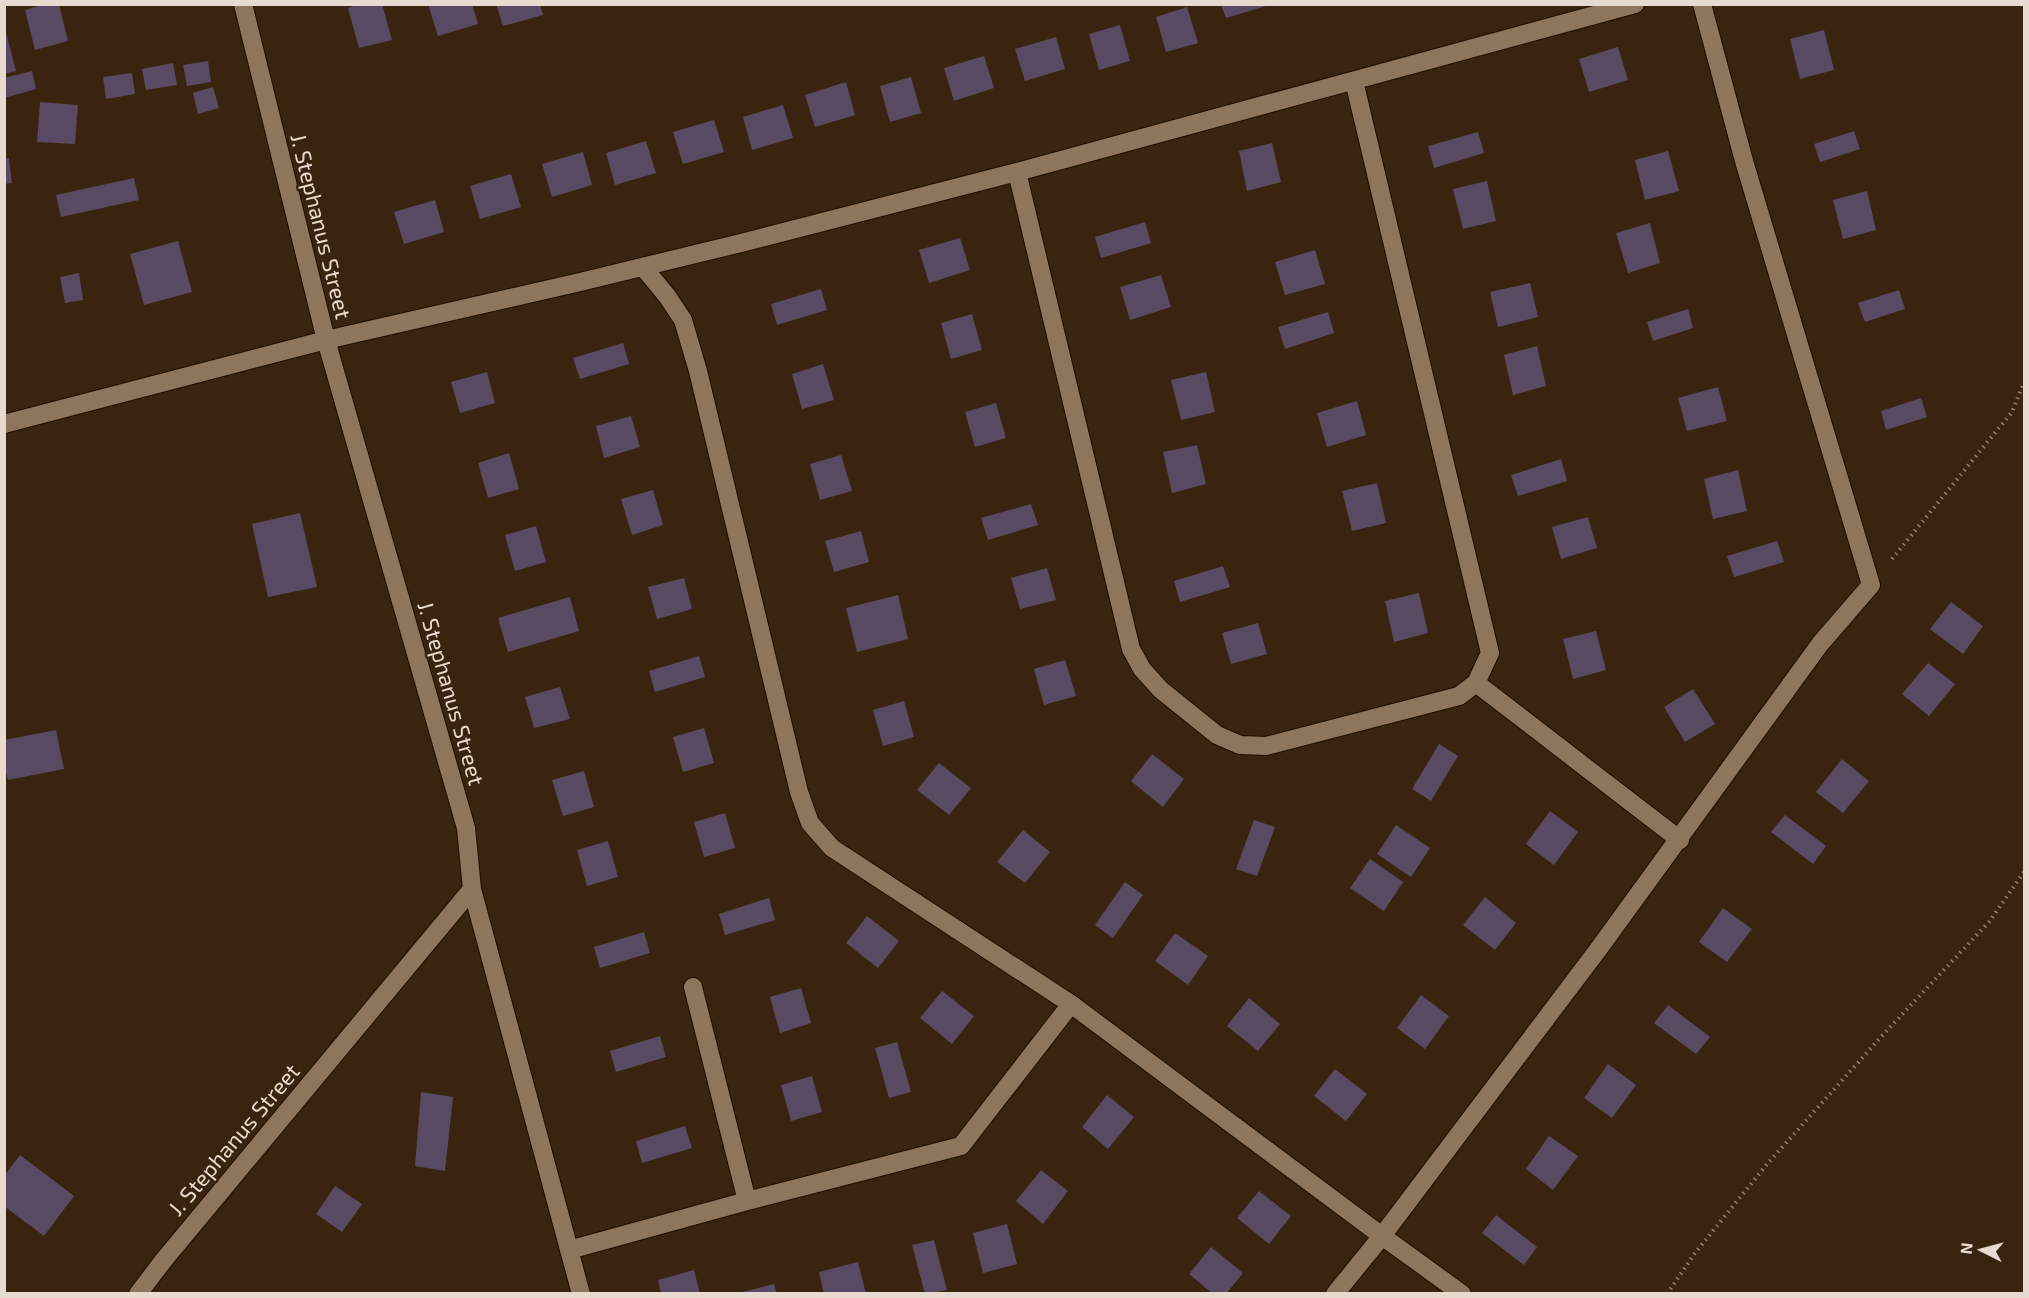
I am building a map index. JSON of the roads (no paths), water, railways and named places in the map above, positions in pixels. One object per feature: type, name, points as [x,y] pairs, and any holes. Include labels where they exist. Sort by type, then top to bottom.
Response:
[{"type":"street","name":"J. Stephanus Street","points":[[138,1293],[170,1251],[472,889],[466,828],[326,340],[243,4]]},
{"type":"street","points":[[4,424],[326,340],[643,267],[1017,172],[1635,4]]},
{"type":"street","points":[[1335,1293],[1382,1236],[1680,840],[1820,644],[1871,585],[1744,161],[1701,4]]},
{"type":"street","points":[[1017,172],[1131,649],[1142,669],[1161,690],[1217,735],[1240,744],[1266,746],[1459,696],[1476,683],[1490,653],[1354,81]]},
{"type":"street","points":[[643,267],[683,320],[698,371],[799,792],[810,823],[832,848],[1071,1004],[1462,1293]]},
{"type":"street","points":[[1476,683],[1680,840]]},
{"type":"street","points":[[472,889],[580,1293]]},
{"type":"street","points":[[693,987],[747,1201]]},
{"type":"street","points":[[569,1250],[961,1146],[1071,1004]]}]
